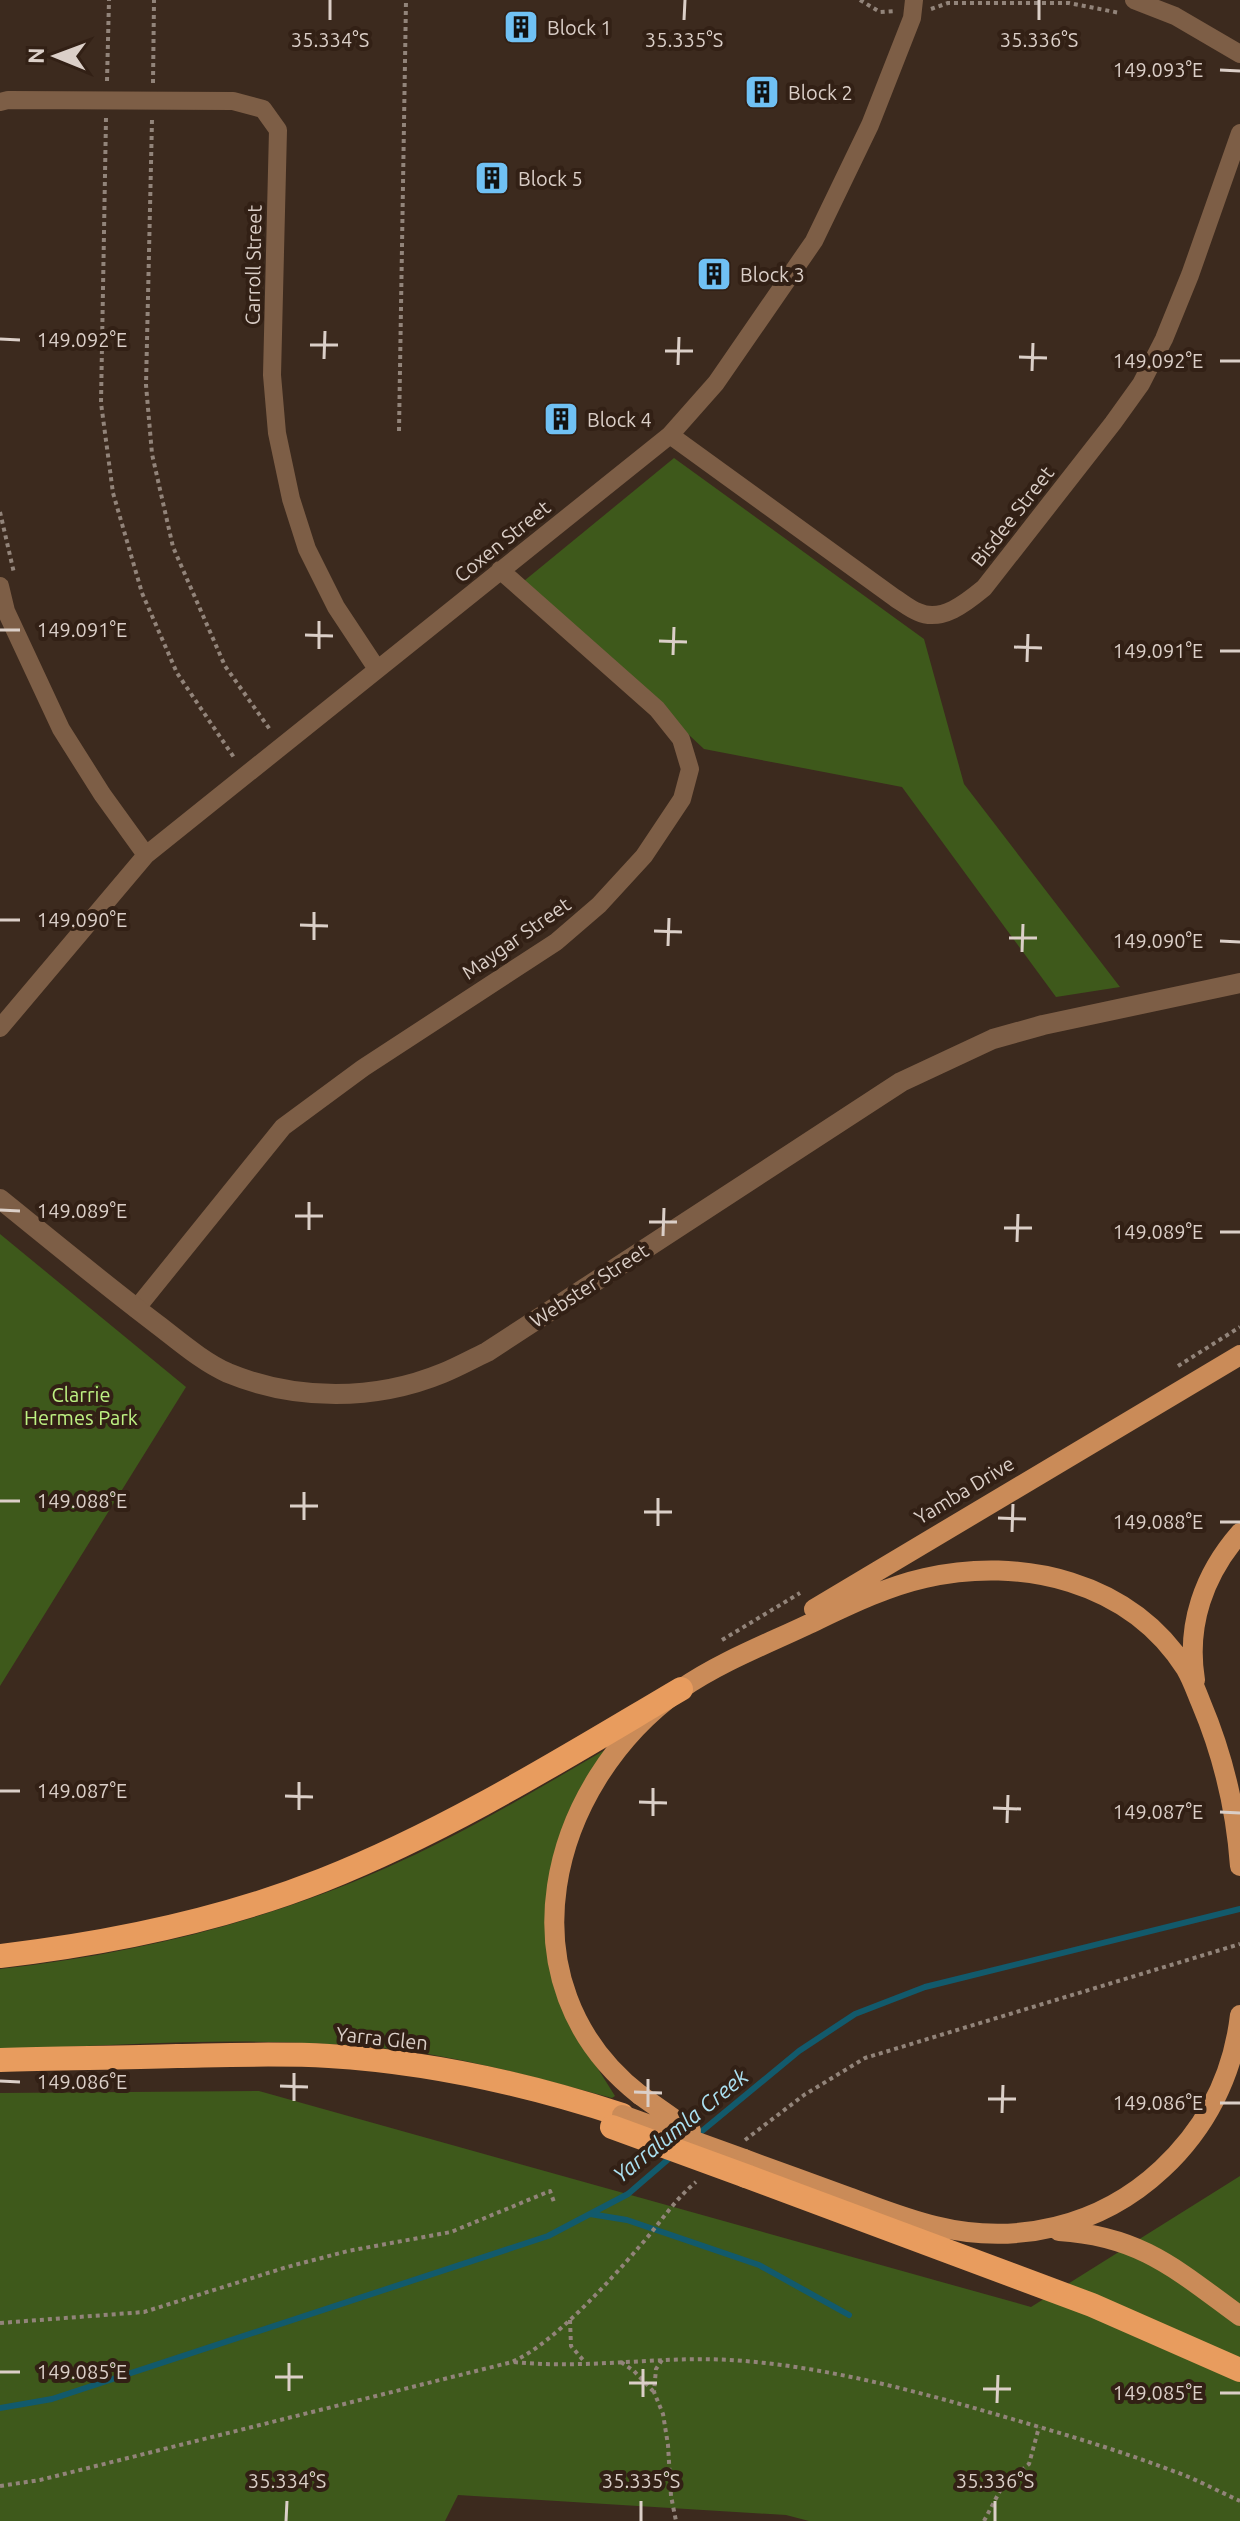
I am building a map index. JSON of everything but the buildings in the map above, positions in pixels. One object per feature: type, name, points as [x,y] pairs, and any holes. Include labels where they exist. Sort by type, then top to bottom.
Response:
[{"type":"highway","points":[[0,1956],[90,1944],[173,1927],[272,1899],[323,1880],[393,1850],[485,1804],[681,1689]]},
{"type":"highway","points":[[0,2060],[177,2056],[275,2059],[440,2079],[617,2121],[748,2160],[1240,2370]]},
{"type":"main road","name":"Yamba Drive","points":[[714,1669],[1240,1355]]},
{"type":"main road","points":[[1201,1703],[1193,1665],[1197,1613],[1215,1566],[1240,1533]]},
{"type":"main road","points":[[1239,1858],[1223,1763],[1201,1703],[1180,1661],[1159,1637],[1127,1610],[1097,1592],[1061,1578],[1013,1570],[959,1572],[896,1586],[849,1605],[714,1669],[681,1689],[622,1744],[589,1791],[565,1843],[554,1902],[560,1967],[574,2011],[584,2030],[606,2064],[640,2095],[694,2133],[748,2160],[936,2226],[990,2234],[1044,2230],[1085,2233],[1142,2249],[1173,2266],[1240,2316]]},
{"type":"main road","points":[[1044,2230],[1078,2221],[1115,2204],[1149,2181],[1185,2146],[1212,2107],[1222,2085],[1233,2052],[1240,2015]]},
{"type":"street","points":[[1134,0],[1175,16],[1240,54]]},
{"type":"street","name":"Coxen Street","points":[[0,1028],[146,855],[670,435],[716,383],[814,241],[870,125],[912,18],[914,5]]},
{"type":"street","name":"Carroll Street","points":[[0,102],[233,101],[263,109],[278,130],[272,375],[277,433],[291,499],[307,549],[336,607],[377,669]]},
{"type":"street","name":"Bisdee Street","points":[[670,435],[921,614],[941,614],[964,605],[984,588],[1141,384],[1164,339],[1190,275],[1240,133]]},
{"type":"street","name":"Maygar Street","points":[[136,1309],[283,1127],[363,1068],[556,942],[599,905],[644,856],[682,799],[690,769],[681,739],[657,709],[500,570]]},
{"type":"street","points":[[8,583],[3,611],[61,729],[146,855]]},
{"type":"street","name":"Webster Street","points":[[0,1199],[136,1309],[226,1372],[265,1385],[307,1393],[336,1394],[397,1387],[442,1373],[487,1352],[901,1082],[948,1058],[993,1039],[1043,1025],[1240,983]]},
{"type":"path","points":[[109,0],[101,403],[113,493],[142,593],[177,673],[246,775]]},
{"type":"path","points":[[154,0],[146,385],[152,454],[173,547],[225,666],[282,746]]},
{"type":"path","points":[[399,431],[406,0]]},
{"type":"path","points":[[860,0],[880,12],[914,5],[937,8],[948,3],[1069,3],[1120,13]]},
{"type":"path","points":[[0,512],[8,583]]},
{"type":"path","points":[[748,2160],[804,2095],[865,2058],[1240,1944]]},
{"type":"path","points":[[0,2486],[40,2480],[512,2362],[527,2355],[570,2320],[640,2246],[667,2210],[706,2173]]},
{"type":"path","points":[[0,2323],[144,2312],[348,2251],[421,2240],[451,2232],[550,2191],[554,2202]]},
{"type":"path","points":[[570,2320],[571,2346],[586,2363]]},
{"type":"path","points":[[512,2362],[560,2365],[703,2358],[819,2371],[929,2395],[1039,2427],[1175,2471],[1240,2501]]},
{"type":"path","points":[[654,2392],[656,2369],[662,2360]]},
{"type":"path","points":[[621,2362],[654,2392],[663,2414],[676,2521]]},
{"type":"path","points":[[984,2521],[1002,2487],[1029,2464],[1039,2427]]},
{"type":"green space","points":[[674,458],[924,639],[964,784],[1120,987],[1056,997],[902,787],[704,749],[524,581]]},
{"type":"green space","name":"Clarrie Hermes Park","points":[[0,1234],[186,1387],[0,1686]]},
{"type":"green space","points":[[610,1747],[551,1884],[578,2037],[615,2096],[612,2098],[441,2056],[334,2044],[191,2042],[0,2050],[0,1969],[99,1955],[197,1934],[339,1888],[443,1841]]},
{"type":"green space","points":[[259,2091],[1031,2307],[1240,2176],[1240,2521],[809,2521],[786,2515],[458,2495],[445,2521],[0,2521],[0,2093]]},
{"type":"waterway","name":"Yarralumla Creek","points":[[696,2136],[799,2051],[855,2014],[925,1987],[1240,1909]]},
{"type":"waterway","name":"Yarralumla Creek","points":[[0,2408],[52,2399],[548,2236],[628,2194],[672,2156]]},
{"type":"waterway","points":[[590,2214],[627,2220],[759,2265],[849,2315]]},
{"type":"place","name":"Block 1","points":[[521,27]]},
{"type":"place","name":"Block 2","points":[[762,92]]},
{"type":"place","name":"Block 5","points":[[492,178]]},
{"type":"place","name":"Block 3","points":[[714,274]]},
{"type":"place","name":"Block 4","points":[[561,419]]}]
